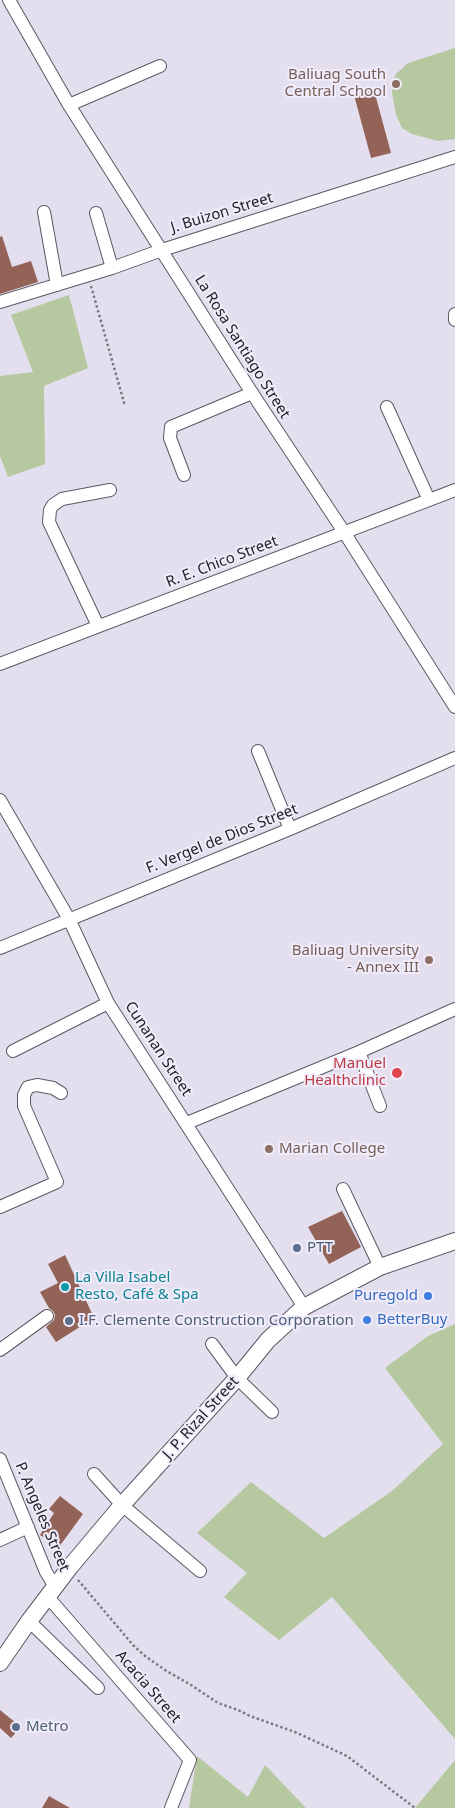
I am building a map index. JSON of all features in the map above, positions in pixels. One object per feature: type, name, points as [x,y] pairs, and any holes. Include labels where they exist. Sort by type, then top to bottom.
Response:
[{"type":"main road","name":"J. P. Rizal Street","points":[[0,1663],[70,1567],[122,1505],[237,1378],[268,1340],[304,1307],[380,1267],[455,1241]]},
{"type":"street","name":"La Rosa Santiago Street","points":[[9,0],[68,105],[455,707]]},
{"type":"street","points":[[68,105],[160,66]]},
{"type":"street","name":"J. Buizon Street","points":[[0,302],[455,158]]},
{"type":"street","points":[[44,212],[57,285]]},
{"type":"street","points":[[96,213],[112,268]]},
{"type":"street","points":[[455,314],[455,320]]},
{"type":"street","points":[[184,475],[170,438],[171,427],[252,393]]},
{"type":"street","points":[[387,408],[429,500]]},
{"type":"street","points":[[98,626],[49,522],[53,505],[62,499],[110,490]]},
{"type":"street","name":"R. E. Chico Street","points":[[0,664],[455,490]]},
{"type":"street","points":[[258,751],[290,829]]},
{"type":"street","name":"F. Vergel de Dios Street","points":[[0,948],[290,829],[455,758]]},
{"type":"street","name":"Cunanan Street","points":[[0,800],[69,919],[108,1003],[304,1307]]},
{"type":"street","points":[[13,1051],[108,1003]]},
{"type":"street","points":[[187,1124],[359,1052],[455,1009]]},
{"type":"street","points":[[359,1052],[380,1106]]},
{"type":"street","points":[[0,1207],[57,1182],[24,1106],[24,1095],[28,1087],[37,1085],[54,1088],[61,1093]]},
{"type":"street","points":[[343,1189],[380,1267]]},
{"type":"street","points":[[0,1350],[47,1316]]},
{"type":"street","points":[[212,1344],[237,1378],[272,1412]]},
{"type":"street","name":"P. Angeles Street","points":[[1,1462],[46,1572],[51,1592]]},
{"type":"street","points":[[94,1474],[122,1505],[200,1571]]},
{"type":"street","points":[[0,1540],[28,1527]]},
{"type":"street","name":"Acacia Street","points":[[51,1592],[190,1760],[171,1808]]},
{"type":"street","points":[[29,1621],[98,1688]]},
{"type":"path","points":[[88,275],[125,406]]},
{"type":"path","points":[[79,1583],[133,1645],[165,1670],[218,1703],[295,1732],[347,1756],[415,1808]]},
{"type":"green space","points":[[455,48],[455,139],[438,141],[412,134],[402,128],[396,115],[392,92],[395,75],[408,63]]},
{"type":"green space","points":[[69,295],[88,368],[44,386],[45,464],[8,477],[0,456],[0,376],[33,372],[11,315]]},
{"type":"green space","points":[[455,1324],[455,1739],[332,1597],[279,1640],[224,1597],[247,1573],[197,1533],[251,1482],[324,1538],[392,1491],[443,1444],[385,1368],[428,1336]]},
{"type":"green space","points":[[197,1756],[248,1797],[265,1765],[306,1808],[189,1808]]},
{"type":"green space","points":[[455,1760],[455,1808],[415,1808]]},
{"type":"building","points":[[374,90],[391,153],[371,158],[354,95]]},
{"type":"building","points":[[2,236],[12,267],[31,261],[38,282],[0,294],[0,237]]},
{"type":"building","points":[[342,1211],[361,1247],[329,1264],[308,1227]]},
{"type":"building","name":"La Villa Isabel Resto, Café & Spa","points":[[65,1255],[94,1318],[56,1342],[46,1327],[54,1320],[55,1315],[40,1292],[58,1283],[48,1264]]},
{"type":"building","points":[[60,1496],[83,1514],[59,1547],[40,1535],[54,1513],[49,1509]]},
{"type":"building","points":[[0,1710],[21,1727],[11,1738],[0,1728]]},
{"type":"building","points":[[49,1796],[70,1808],[42,1808]]},
{"type":"place","name":"Baliuag South Central School","points":[[396,84]]},
{"type":"place","name":"Baliuag University - Annex III","points":[[429,960]]},
{"type":"place","name":"Manuel Healthclinic","points":[[397,1073]]},
{"type":"place","name":"Marian College","points":[[269,1149]]},
{"type":"place","name":"PTT","points":[[297,1248]]},
{"type":"place","name":"La Villa Isabel Resto, Café & Spa","points":[[65,1287]]},
{"type":"place","name":"Puregold","points":[[428,1296]]},
{"type":"place","name":"BetterBuy","points":[[367,1320]]},
{"type":"place","name":"I.F. Clemente Construction Corporation","points":[[69,1321]]},
{"type":"place","name":"Metro","points":[[16,1727]]}]
